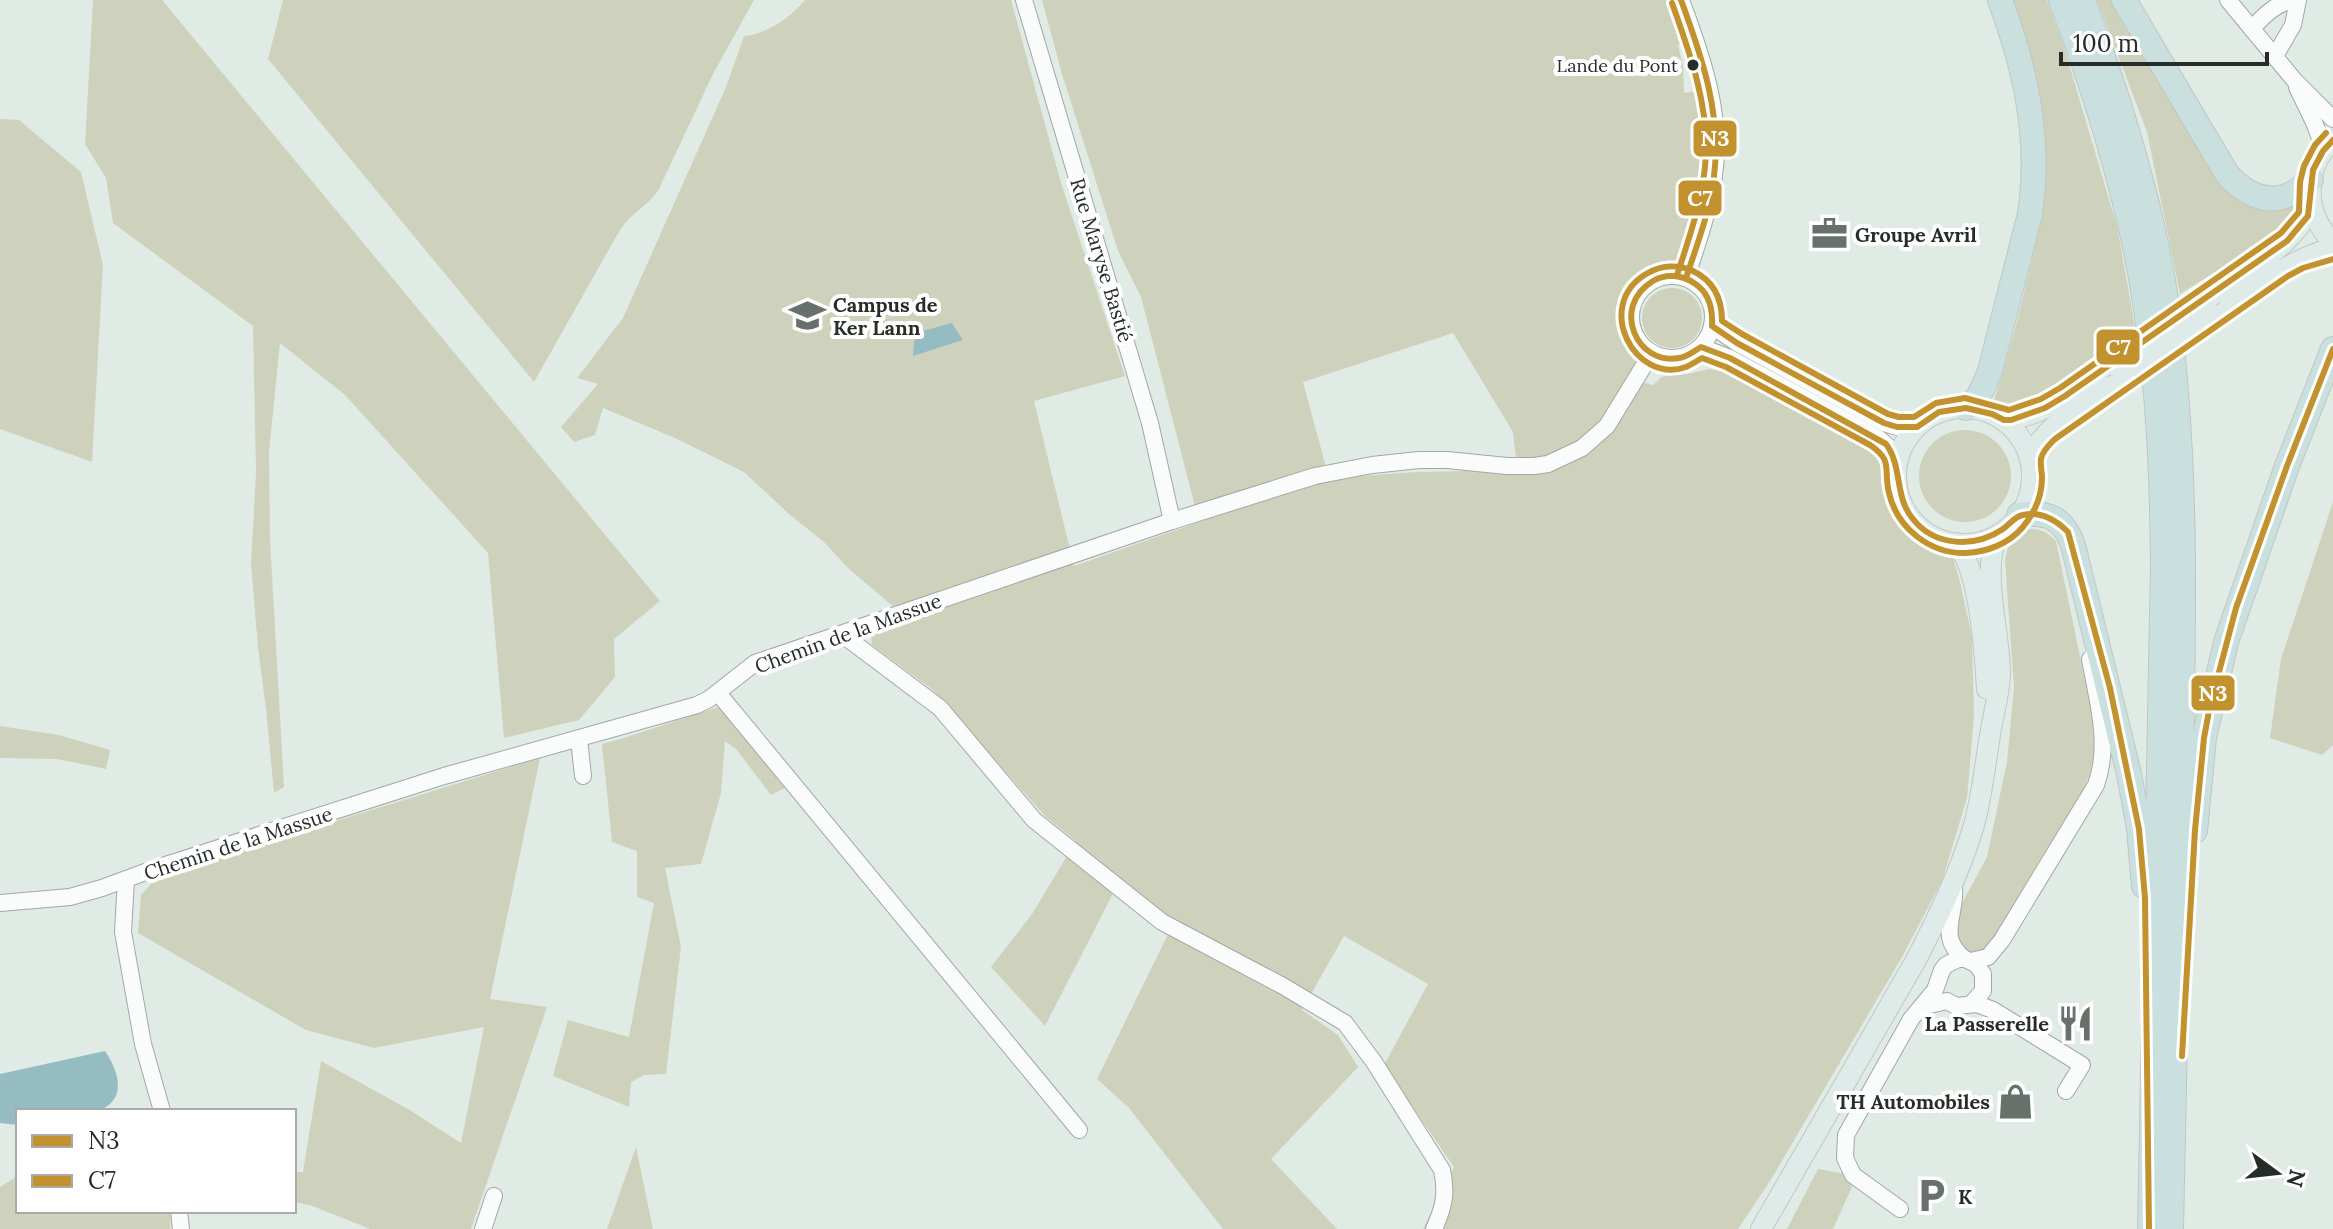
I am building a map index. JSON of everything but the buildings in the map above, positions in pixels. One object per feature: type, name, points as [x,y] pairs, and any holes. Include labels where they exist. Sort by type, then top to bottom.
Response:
[{"type":"highway","points":[[1966,408],[1981,392],[1990,371],[2030,214],[2033,190],[2034,134],[2028,96],[2020,59],[2000,0]]},
{"type":"highway","points":[[2061,0],[2109,145],[2129,223],[2146,308],[2155,383],[2163,563],[2150,1229]]},
{"type":"highway","points":[[2083,0],[2124,124],[2149,216],[2166,298],[2181,457],[2183,664],[2172,1229]]},
{"type":"highway","points":[[2124,0],[2227,174],[2237,185],[2251,195],[2278,198],[2311,179]]},
{"type":"highway","points":[[2172,1229],[2195,830],[2204,738],[2236,608],[2333,349]]},
{"type":"highway","points":[[2019,515],[2049,516],[2058,520],[2068,532],[2110,688],[2129,774],[2145,898],[2150,1229]]},
{"type":"main road","points":[[2328,146],[2311,179],[2311,204],[2321,228],[2333,242]]},
{"type":"main road","points":[[2030,459],[2048,431],[2112,375],[2287,241],[2300,228],[2311,204]]},
{"type":"main road","points":[[2004,420],[2027,416],[2112,375],[2215,315],[2283,268],[2333,248]]},
{"type":"main road","points":[[1980,409],[2004,420],[2025,444],[2030,459],[2031,488],[2019,515],[2005,530],[1983,541],[1955,543],[1929,534],[1909,515],[1898,491],[1898,464],[1908,438],[1917,427],[1939,412],[1980,409]]},
{"type":"main road","points":[[1761,1229],[1916,960],[1953,881],[1974,826],[2000,678],[1992,590],[1996,536]]},
{"type":"main road","points":[[1955,543],[1965,558],[1979,612],[1990,732]]},
{"type":"street","name":"Rue Maryse Bastié","points":[[1024,0],[1150,423],[1172,521]]},
{"type":"street","points":[[1681,0],[1710,92],[1716,140],[1715,175],[1686,278]]},
{"type":"street","points":[[2228,0],[2295,81],[2333,119]]},
{"type":"street","points":[[2252,29],[2272,9],[2296,0],[2293,25],[2275,56]]},
{"type":"street","points":[[2295,81],[2322,144],[2328,146]]},
{"type":"street","points":[[1658,278],[1686,278],[1706,293],[1712,309],[1712,326],[1701,347],[1689,356],[1673,359],[1651,354],[1633,332],[1632,304],[1642,288],[1658,278]]},
{"type":"street","points":[[1712,326],[1737,343],[1884,423],[1897,427],[1917,427]]},
{"type":"street","points":[[1701,347],[1730,358],[1875,436],[1895,454],[1898,464]]},
{"type":"street","name":"Chemin de la Massue","points":[[0,903],[70,897],[444,776],[697,705],[718,693],[755,663],[1172,521],[1315,476],[1372,465],[1447,460],[1507,466],[1548,464],[1582,448],[1607,426],[1651,354]]},
{"type":"street","points":[[1900,1209],[1853,1175],[1845,1158],[1844,1146],[1852,1121],[1911,1019],[1938,983],[1946,965],[1958,959],[1988,957],[2002,940],[2091,795],[2103,764],[2103,737],[2079,600],[2077,566]]},
{"type":"street","points":[[843,635],[940,708],[1034,820],[1162,922],[1283,986],[1345,1023],[1374,1062],[1442,1170],[1446,1189],[1434,1229]]},
{"type":"street","points":[[718,693],[1079,1130]]},
{"type":"street","points":[[579,739],[583,776]]},
{"type":"street","points":[[126,880],[123,932],[143,1044],[161,1109]]},
{"type":"street","points":[[1953,881],[1955,897],[1949,931],[1955,950],[1983,974],[1983,991],[1993,1010]]},
{"type":"street","points":[[1938,983],[1947,1001]]},
{"type":"street","points":[[1971,1004],[1983,991]]},
{"type":"street","points":[[1921,1007],[1947,1001],[1993,1010],[2082,1065],[2066,1091]]},
{"type":"street","points":[[483,1229],[494,1196]]},
{"type":"green space","points":[[93,0],[162,0],[660,601],[614,639],[615,677],[579,720],[504,738],[488,553],[345,395],[280,343],[269,452],[270,540],[284,787],[274,793],[251,563],[256,472],[253,326],[113,223],[106,178],[85,144]]},
{"type":"green space","points":[[283,0],[754,0],[713,74],[658,191],[620,230],[534,382],[268,59]]},
{"type":"green space","points":[[805,0],[1011,0],[1061,183],[1125,376],[1034,401],[1074,566],[1199,522],[1141,297],[1118,251],[1042,0],[1677,0],[1689,38],[1678,45],[1684,93],[1703,90],[1707,114],[1706,177],[1683,261],[1644,280],[1630,300],[1626,328],[1637,362],[1625,377],[1653,385],[1662,377],[1671,375],[1709,369],[1721,371],[1879,456],[1888,499],[1903,524],[1918,539],[1953,558],[1972,637],[1974,716],[1967,798],[1942,881],[1902,957],[1770,1181],[1738,1229],[1423,1229],[1454,1167],[1384,1065],[1428,984],[1344,936],[1302,1010],[1338,1035],[1358,1067],[1271,1159],[1337,1229],[1223,1229],[1129,1108],[1097,1079],[1174,922],[1120,880],[1045,1026],[991,967],[1032,914],[1076,841],[1045,816],[933,690],[872,645],[871,635],[898,625],[895,608],[744,472],[675,438],[603,408],[595,435],[574,442],[561,427],[598,384],[577,378],[623,318],[726,87],[744,36],[769,28]],"holes":[[[1453,333],[1513,432],[1518,475],[1469,471],[1329,478],[1303,382]]]},
{"type":"green space","points":[[2009,0],[2047,0],[2117,226],[2135,327],[2045,392],[2007,406],[1993,403],[2033,255],[2046,173],[2039,96]]},
{"type":"green space","points":[[2097,0],[2119,0],[2219,172],[2305,201],[2289,226],[2180,294],[2147,132]]},
{"type":"green space","points":[[0,119],[19,120],[81,172],[103,265],[92,462],[0,429]]},
{"type":"green space","points":[[1672,288],[1684,290],[1693,297],[1700,306],[1700,330],[1693,339],[1684,346],[1672,348],[1660,346],[1651,339],[1644,330],[1642,318],[1644,306],[1651,297],[1660,290]]},
{"type":"green space","points":[[1965,430],[1982,434],[1997,444],[2007,459],[2011,476],[2007,493],[1997,508],[1982,518],[1965,522],[1948,518],[1933,508],[1923,493],[1919,476],[1923,459],[1933,444],[1948,434]]},
{"type":"green space","points":[[2333,502],[2333,745],[2322,755],[2270,738],[2281,659]]},
{"type":"green space","points":[[2029,529],[2044,532],[2056,541],[2092,714],[2095,749],[2090,774],[2080,797],[1992,943],[1985,951],[1969,954],[1962,949],[1955,928],[1960,907],[1987,857],[2007,762],[2014,687],[2005,561],[2011,540]]},
{"type":"green space","points":[[718,707],[736,714],[793,784],[771,795],[736,749],[725,741],[721,793],[701,864],[665,868],[681,947],[666,1074],[644,1075],[631,1082],[629,1107],[553,1076],[568,1020],[629,1037],[654,903],[637,897],[637,851],[612,842],[602,744]]},
{"type":"green space","points":[[0,726],[59,735],[110,750],[106,769],[57,759],[0,758]]},
{"type":"green space","points":[[540,758],[490,999],[547,1007],[471,1229],[370,1229],[296,1202],[296,1172],[303,1172],[321,1061],[408,1109],[461,1143],[484,1027],[374,1048],[306,1030],[138,933],[141,895],[158,876]]},
{"type":"green space","points":[[636,1147],[653,1229],[607,1229]]},
{"type":"green space","points":[[1818,1169],[1846,1174],[1852,1187],[1833,1229],[1787,1229]]},
{"type":"green space","points":[[16,1177],[16,1213],[171,1213],[170,1229],[0,1229],[0,1187]]},
{"type":"water","points":[[952,323],[963,340],[913,356],[915,333]]},
{"type":"water","points":[[105,1051],[114,1067],[118,1084],[114,1099],[102,1109],[16,1109],[16,1125],[0,1123],[0,1074]]},
{"type":"transit line","name":"N3","points":[[1681,0],[1708,86],[1716,153],[1703,228],[1686,278]]},
{"type":"transit line","name":"C7","points":[[1672,3],[1696,77],[1706,135],[1705,170],[1699,200],[1677,275]]},
{"type":"transit line","name":"C7","points":[[2326,133],[2315,145],[2304,166],[2299,212],[2281,233],[2060,388],[2041,399],[2009,410],[1965,398],[1936,403],[1914,417],[1888,414],[1722,321],[1718,298],[1711,285],[1700,275],[1681,267],[1652,271],[1630,288],[1623,305],[1622,322],[1627,339],[1637,354],[1651,365],[1667,369],[1686,367],[1702,358],[1726,367],[1870,445],[1885,461],[1893,506],[1907,528],[1928,544],[1966,553],[2004,543],[2026,523],[2041,491],[2042,456],[2055,439],[2288,276],[2333,259]]},
{"type":"transit line","name":"N3","points":[[2149,1229],[2145,898],[2139,829],[2110,688],[2068,532],[2048,518],[2030,514],[2017,517],[1992,535],[1968,542],[1932,535],[1907,510],[1895,462],[1886,444],[1730,358],[1701,347],[1679,358],[1664,358],[1651,353],[1634,332],[1631,319],[1633,305],[1640,292],[1658,278],[1684,278],[1699,287],[1707,297],[1712,326],[1737,343],[1884,423],[1897,427],[1917,427],[1939,412],[1966,408],[2011,420],[2045,408],[2065,396],[2287,241],[2308,216],[2313,170],[2333,140]]},
{"type":"transit line","name":"N3","points":[[2182,1056],[2195,830],[2210,706],[2236,608],[2333,349]]},
{"type":"place","name":"Lande du Pont","points":[[1693,65]]},
{"type":"place","name":"Groupe Avril","points":[[1829,234]]},
{"type":"place","name":"Campus de Ker Lann","points":[[807,315]]},
{"type":"place","name":"La Passerelle","points":[[2075,1023]]},
{"type":"place","name":"TH Automobiles","points":[[2016,1101]]},
{"type":"place","name":"K","points":[[1932,1196]]}]
